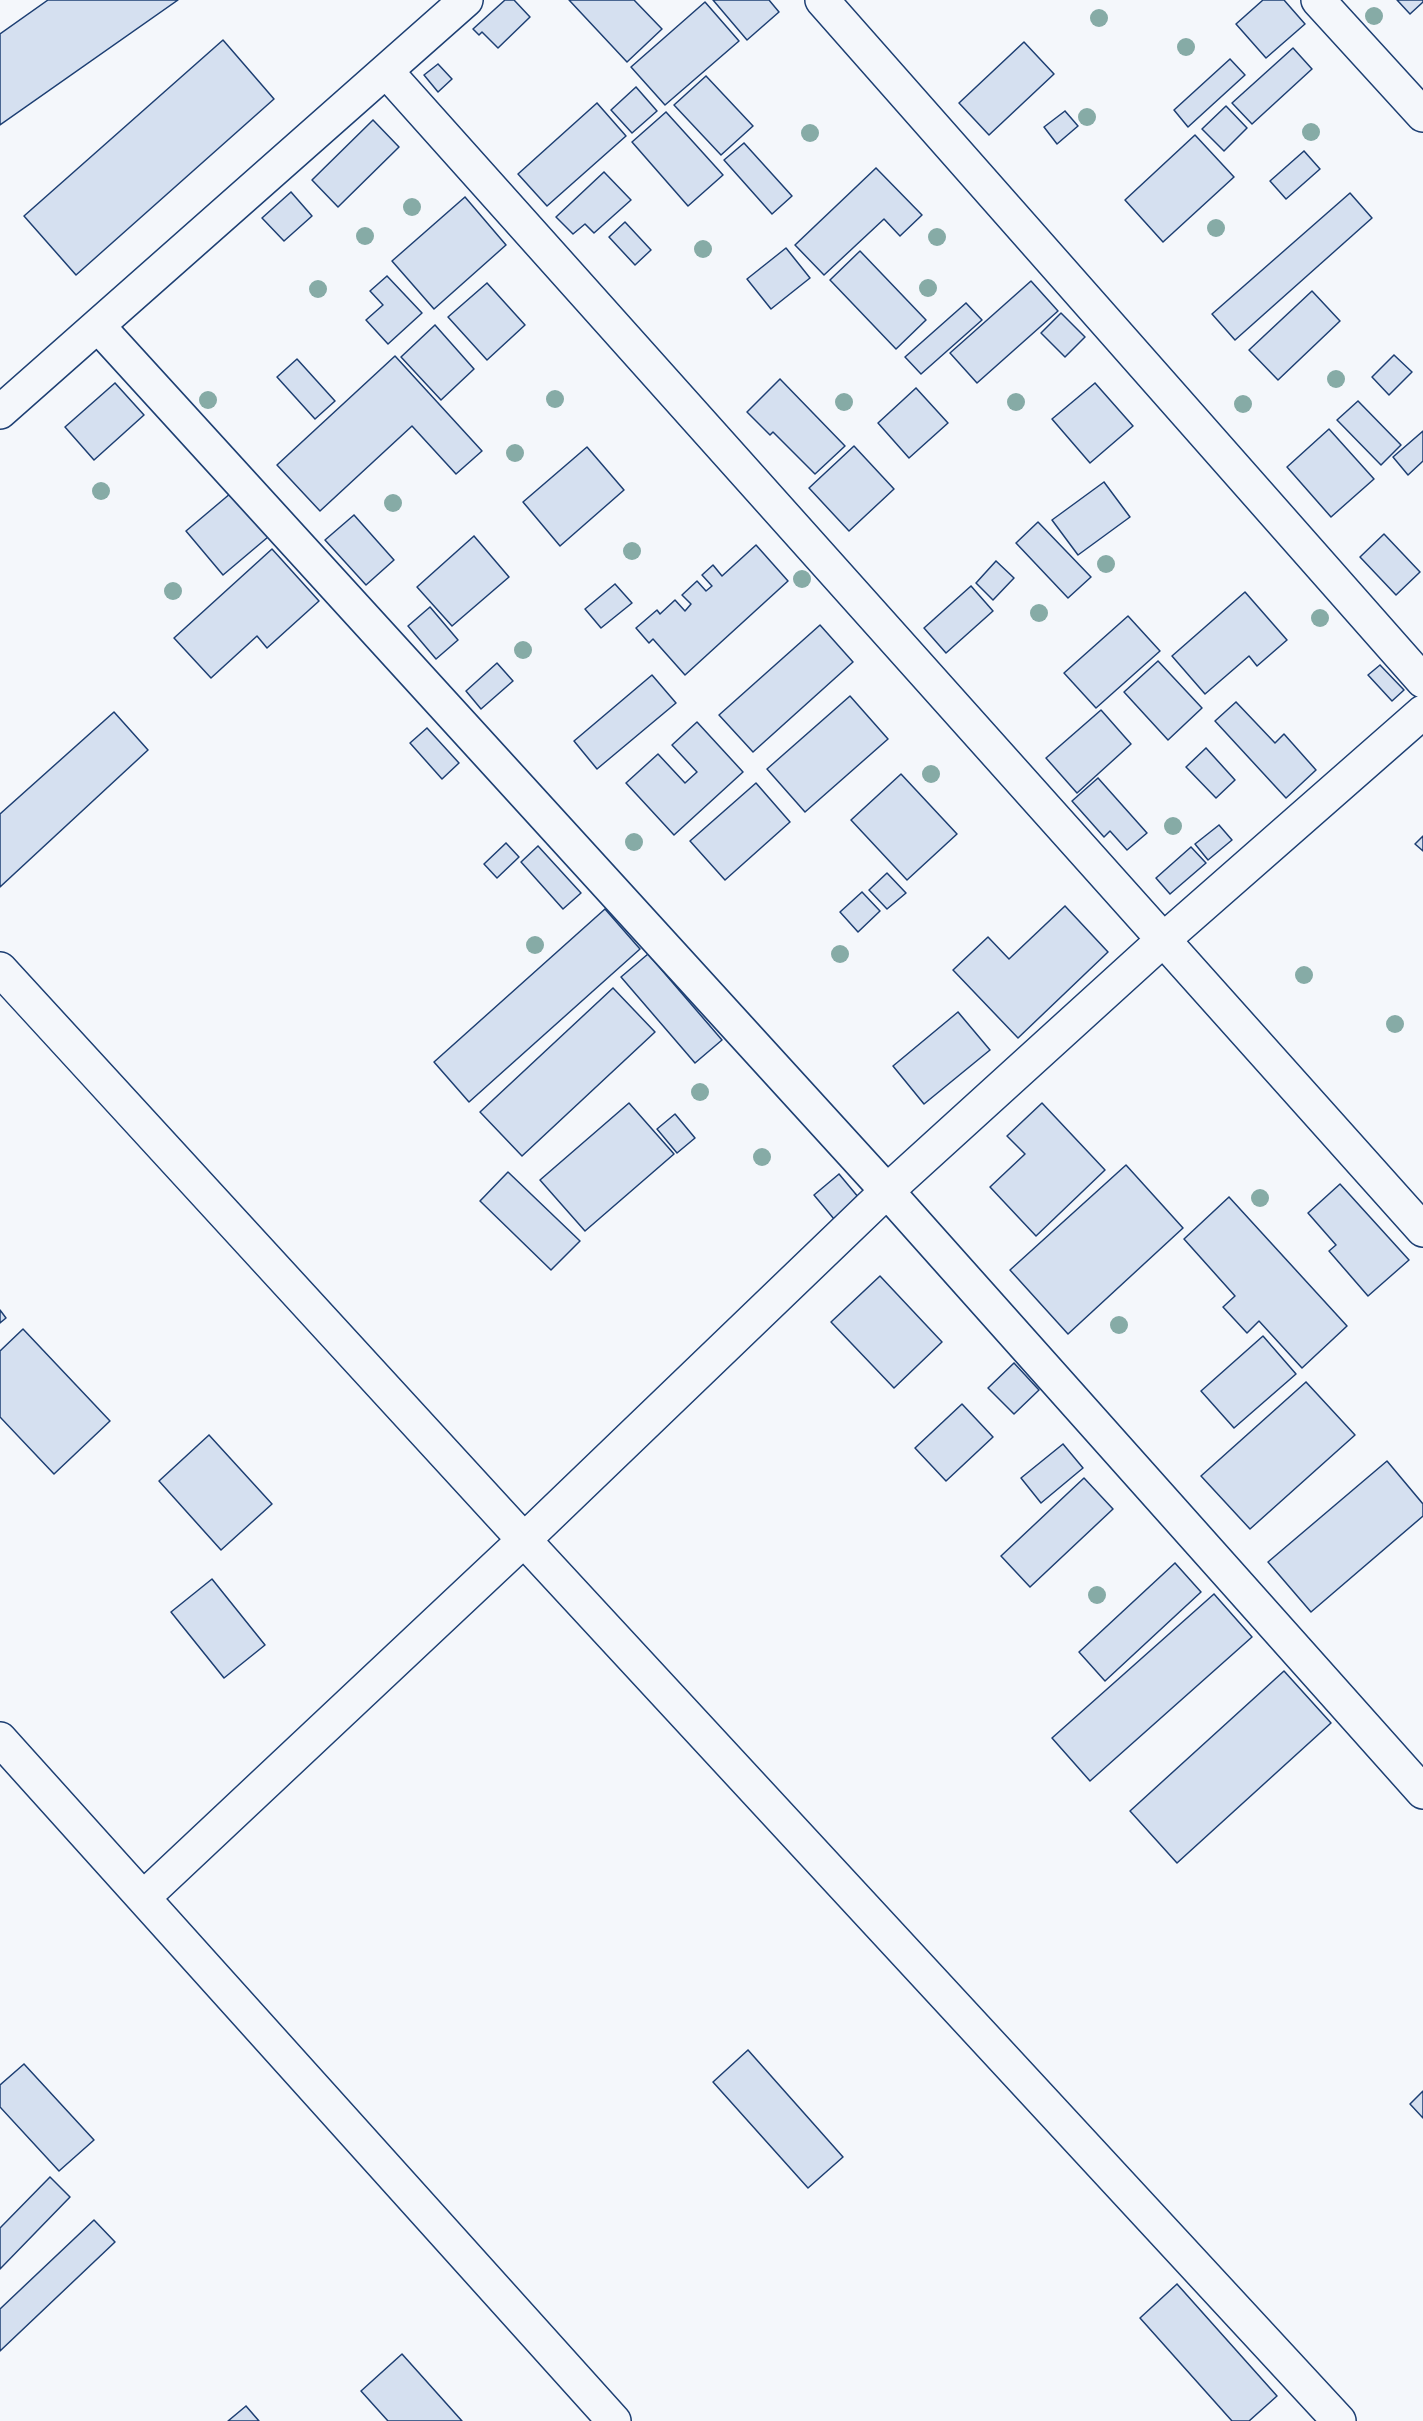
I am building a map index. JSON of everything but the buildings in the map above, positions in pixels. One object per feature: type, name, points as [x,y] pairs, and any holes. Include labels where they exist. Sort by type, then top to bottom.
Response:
[{"type":"street","points":[[0,412],[466,0]]},
{"type":"street","points":[[822,0],[1423,681]]},
{"type":"street","points":[[1318,0],[1423,115]]},
{"type":"street","points":[[387,72],[1162,941],[1423,1230]]},
{"type":"street","points":[[98,326],[887,1191],[1423,1792]]},
{"type":"street","points":[[143,1898],[524,1540],[887,1191],[1162,941],[1423,712]]},
{"type":"street","points":[[0,969],[524,1540],[1339,2421]]},
{"type":"street","points":[[0,1739],[614,2421]]}]
